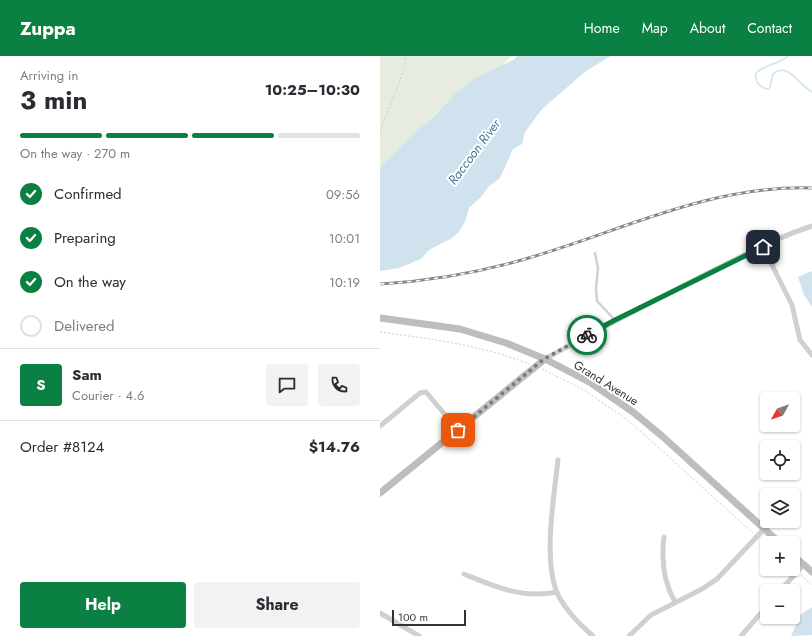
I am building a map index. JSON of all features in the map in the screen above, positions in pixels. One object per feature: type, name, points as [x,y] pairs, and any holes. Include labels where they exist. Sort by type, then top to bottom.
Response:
[{"type":"main road","name":"Grand Avenue","points":[[380,318],[460,329],[506,343],[544,359],[590,383],[633,412],[772,536]]},
{"type":"main road","points":[[380,493],[544,359]]},
{"type":"main road","points":[[800,560],[812,572]]},
{"type":"street","points":[[544,359],[615,320],[763,247],[812,226]]},
{"type":"street","points":[[763,247],[792,306],[800,340],[812,355]]},
{"type":"street","points":[[380,426],[420,393],[426,392],[458,430]]},
{"type":"street","points":[[558,460],[550,550],[552,572],[557,592],[568,609],[593,636]]},
{"type":"street","points":[[629,636],[651,615],[702,590],[717,579],[764,529]]},
{"type":"street","points":[[664,536],[663,568],[667,586],[675,602]]},
{"type":"street","points":[[800,569],[804,564]]},
{"type":"street","points":[[464,574],[519,594],[538,595],[557,592]]},
{"type":"street","points":[[786,584],[793,576]]},
{"type":"street","points":[[380,613],[419,636]]},
{"type":"street","points":[[741,636],[760,614]]},
{"type":"lane","points":[[595,253],[598,268],[596,289],[597,301],[615,320]]},
{"type":"path","points":[[380,132],[405,67],[406,56]]},
{"type":"path","points":[[380,332],[445,340],[494,352],[523,362]]},
{"type":"path","points":[[540,369],[584,390],[628,420],[758,537]]},
{"type":"path","points":[[800,575],[812,586]]},
{"type":"shaded area","points":[[380,56],[512,56],[442,122],[380,208]]},
{"type":"water","name":"Raccoon River","points":[[517,56],[611,56],[586,71],[542,109],[525,132],[522,144],[513,149],[500,178],[488,187],[482,196],[469,208],[465,222],[458,233],[452,238],[429,250],[421,259],[399,268],[380,271],[380,168],[412,135],[435,116],[456,93],[475,78],[515,59]]},
{"type":"water","points":[[812,271],[812,307],[804,295],[798,277]]},
{"type":"water","points":[[812,607],[812,635],[791,636],[796,624],[800,624],[801,614]]},
{"type":"waterway","points":[[788,56],[781,61],[764,67],[756,73],[758,84],[768,89],[770,87],[773,74],[784,70],[789,72],[812,92]]},
{"type":"railway","points":[[380,284],[418,281],[494,267],[532,257],[635,222],[704,201],[775,189],[812,188]]},
{"type":"way so far","points":[[458,430],[544,359],[587,335]]},
{"type":"route","points":[[587,335],[763,247]]}]
